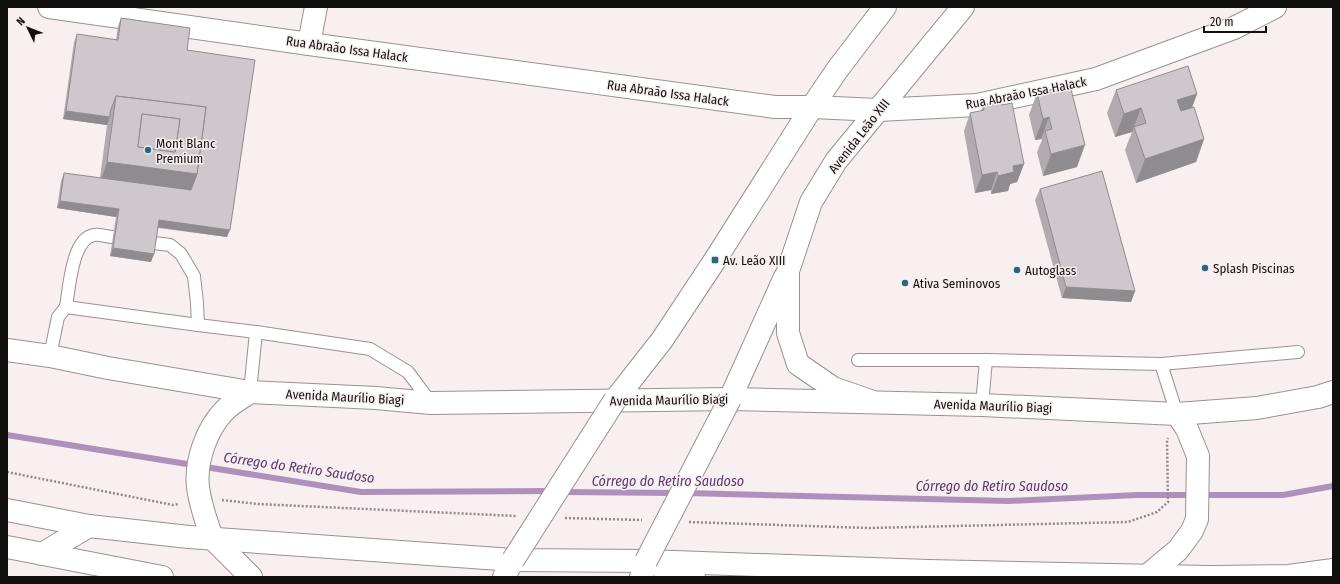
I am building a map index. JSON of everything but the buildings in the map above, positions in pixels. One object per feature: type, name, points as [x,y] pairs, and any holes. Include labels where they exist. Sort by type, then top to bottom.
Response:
[{"type":"main road","name":"Rua Abraão Issa Halack","points":[[49,7],[774,107],[812,106],[878,110],[977,105],[1096,79],[1234,28],[1275,7]]},
{"type":"main road","points":[[309,44],[316,7]]},
{"type":"main road","points":[[508,569],[615,400],[662,340],[715,260],[812,106],[837,70],[885,7]]},
{"type":"main road","name":"Avenida Leão XIII","points":[[873,402],[833,388],[798,364],[788,333],[788,271],[811,202],[836,161],[963,7]]},
{"type":"main road","points":[[643,569],[730,399],[788,271]]},
{"type":"main road","name":"Avenida Maurílio Biagi","points":[[7,350],[50,356],[108,368],[250,392],[376,398],[431,403],[730,399],[982,405],[1177,414],[1257,408],[1318,397],[1333,392]]},
{"type":"main road","points":[[250,392],[225,410],[210,430],[200,457],[198,485],[203,509],[212,538],[251,577]]},
{"type":"main road","points":[[1147,576],[1178,550],[1192,531],[1197,519],[1198,456],[1187,429],[1177,414]]},
{"type":"main road","points":[[7,510],[88,526],[508,569],[643,569],[1208,577]]},
{"type":"main road","points":[[42,554],[88,526]]},
{"type":"main road","points":[[7,547],[162,577]]},
{"type":"main road","points":[[643,569],[694,577]]},
{"type":"main road","points":[[1213,577],[1289,576],[1333,570]]},
{"type":"lane","points":[[50,356],[58,317],[66,307],[70,277],[78,248],[85,239],[94,235],[113,237]]},
{"type":"lane","points":[[154,243],[170,245],[181,254],[194,276],[198,326]]},
{"type":"lane","points":[[66,307],[198,326],[256,332],[370,349],[408,372],[431,403]]},
{"type":"lane","points":[[250,392],[256,332]]},
{"type":"lane","points":[[858,360],[986,360],[1161,364],[1298,352]]},
{"type":"lane","points":[[982,405],[986,360]]},
{"type":"lane","points":[[1161,364],[1177,414]]},
{"type":"waterway","name":"Córrego do Retiro Saudoso","points":[[7,435],[361,492],[550,491]]},
{"type":"waterway","name":"Córrego do Retiro Saudoso","points":[[686,493],[1009,501],[1137,495],[1283,495],[1333,486]]},
{"type":"waterway","name":"Córrego do Retiro Saudoso","points":[[562,492],[676,493]]},
{"type":"place","name":"Mont Blanc Premium","points":[[148,150]]},
{"type":"place","name":"Av. Leão XIII","points":[[715,260]]},
{"type":"place","name":"Splash Piscinas","points":[[1205,268]]},
{"type":"place","name":"Autoglass","points":[[1017,270]]},
{"type":"place","name":"Ativa Seminovos","points":[[905,283]]}]
